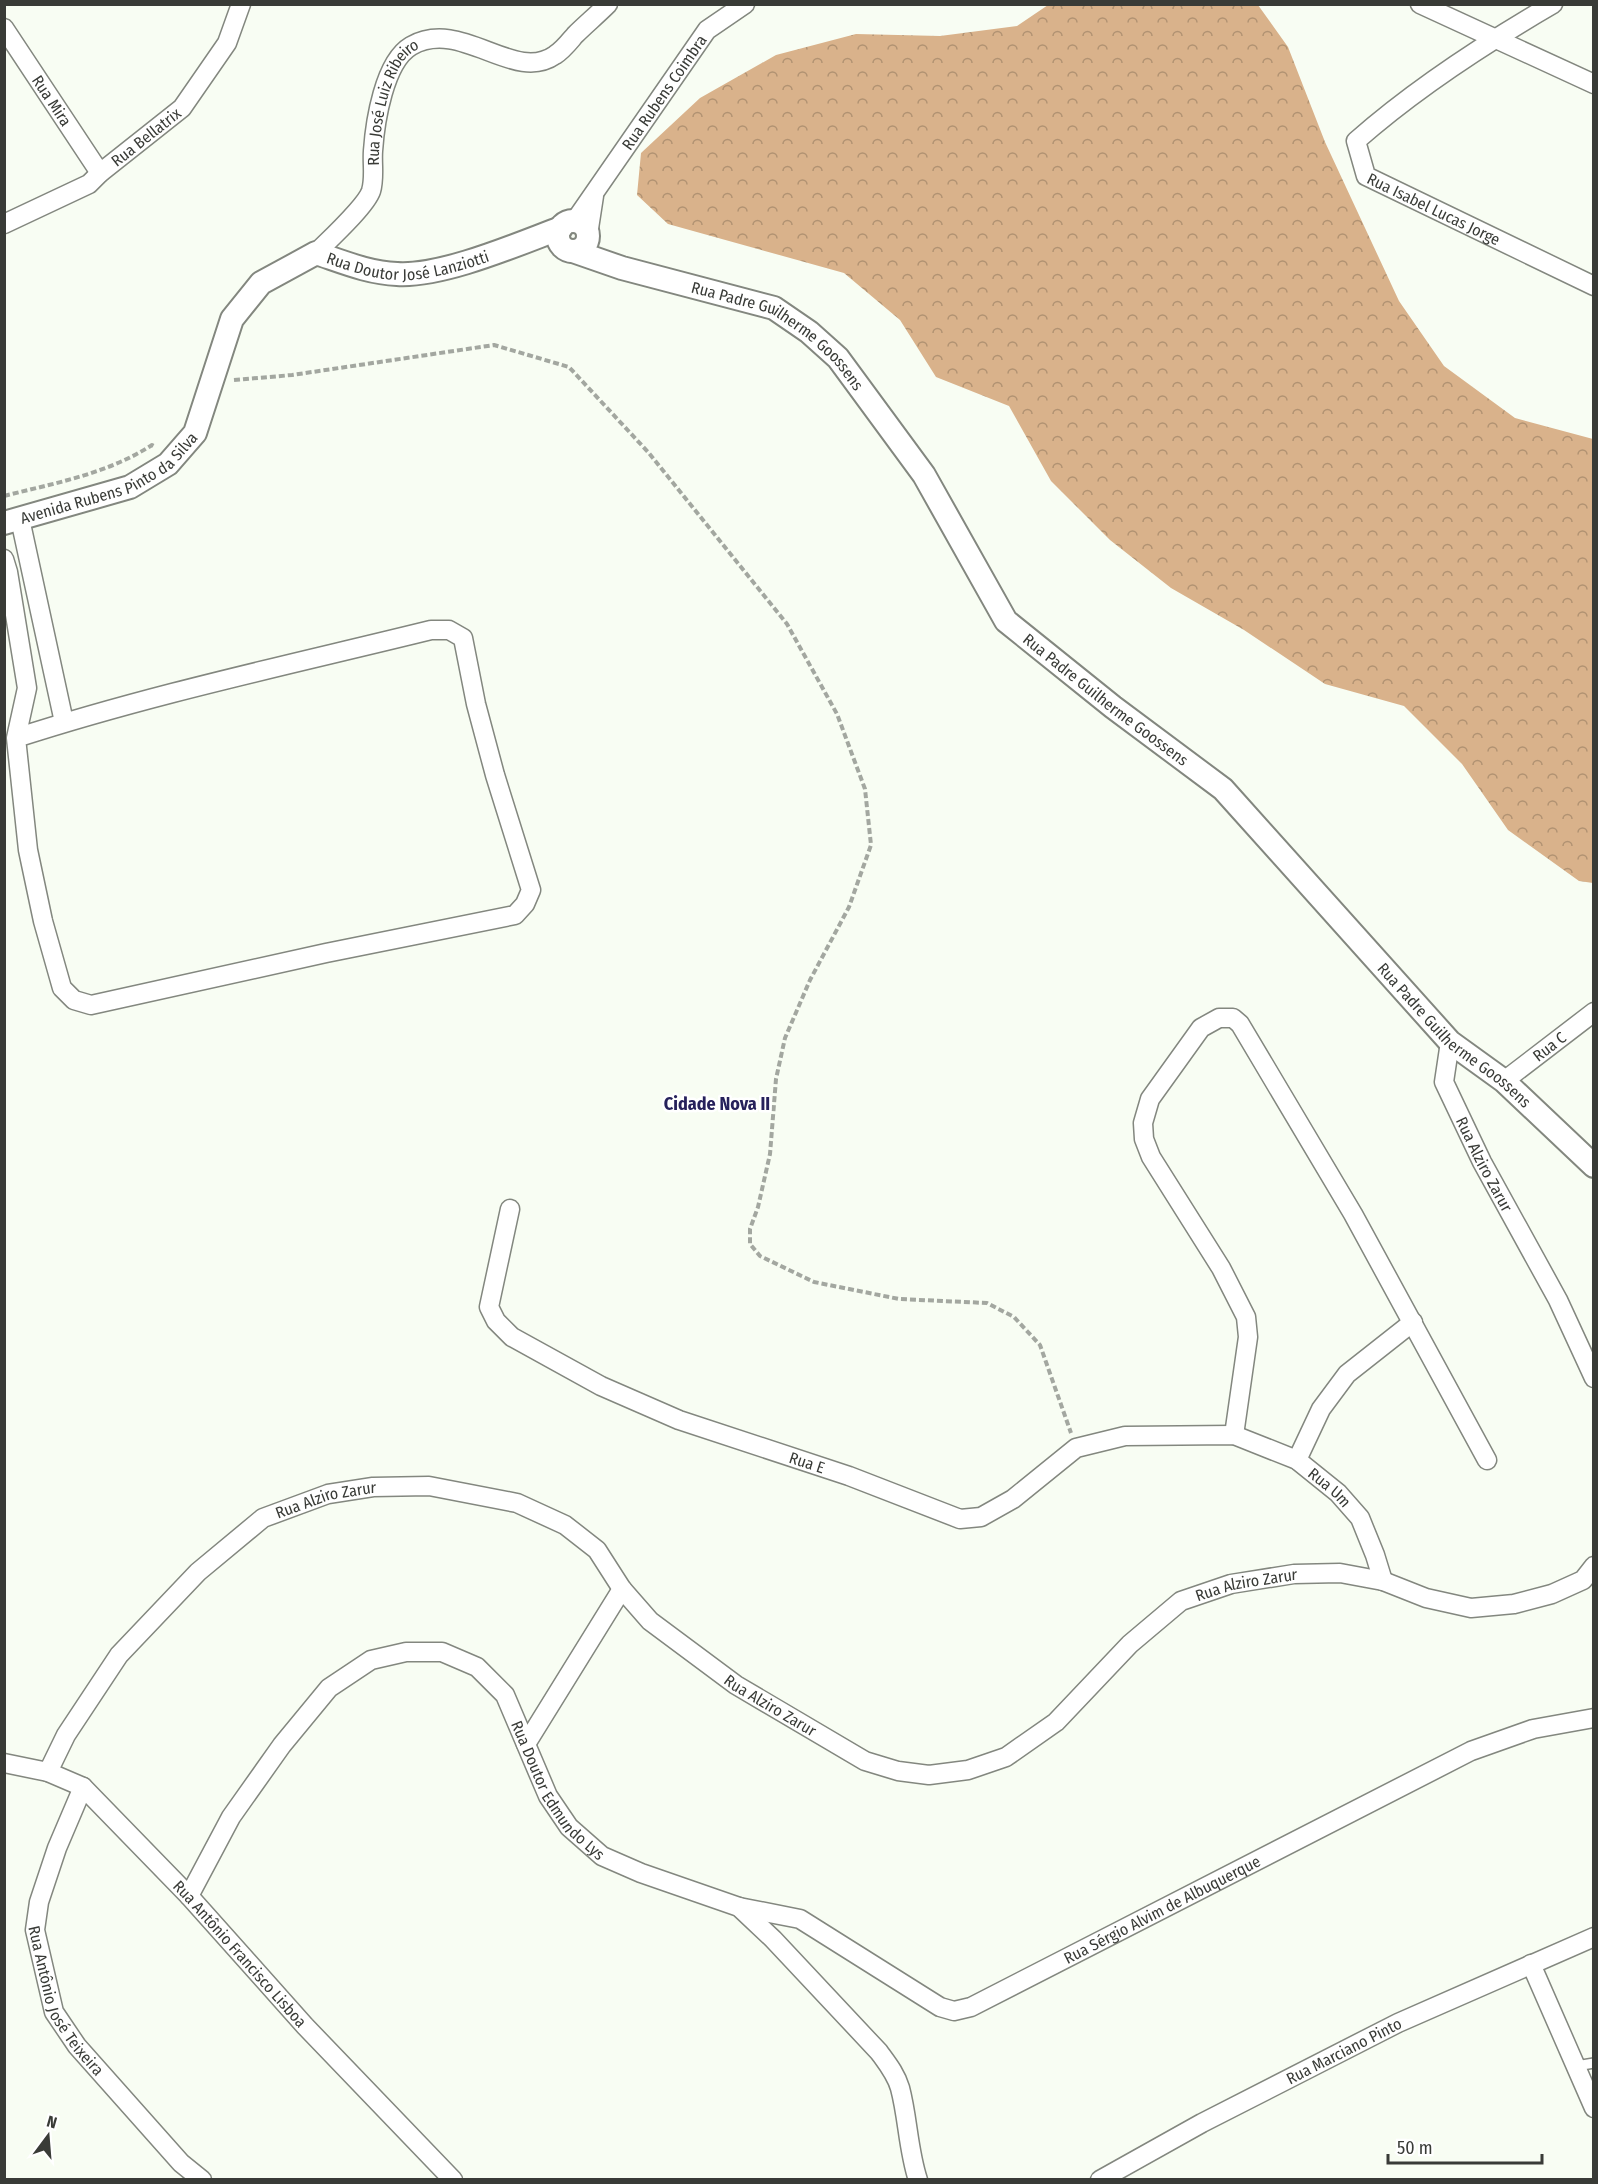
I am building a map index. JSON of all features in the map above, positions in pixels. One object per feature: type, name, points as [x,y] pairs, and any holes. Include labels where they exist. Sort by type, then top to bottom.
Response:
[{"type":"street","name":"Rua Bellatrix","points":[[4,224],[89,184],[182,108],[227,43],[241,4]]},
{"type":"street","name":"Rua José Luiz Ribeiro","points":[[316,253],[346,223],[370,194],[374,176],[373,152],[381,99],[388,76],[401,55],[410,46],[425,40],[454,39],[503,57],[527,62],[542,61],[555,55],[608,4]]},
{"type":"street","name":"Rua Rubens Coimbra","points":[[575,237],[595,192],[707,30],[745,4]]},
{"type":"street","points":[[1420,4],[1593,84]]},
{"type":"street","points":[[1494,39],[1553,4]]},
{"type":"street","name":"Rua Mira","points":[[4,28],[100,173]]},
{"type":"street","name":"Rua Isabel Lucas Jorge","points":[[1494,39],[1381,119],[1356,141],[1366,176],[1593,286]]},
{"type":"street","name":"Rua Doutor José Lanziotti","points":[[316,253],[362,268],[398,275],[437,270],[500,251],[575,237]]},
{"type":"street","name":"Rua Padre Guilherme Goossens","points":[[575,237],[622,268],[774,308],[809,332],[838,358],[924,475],[1006,621],[1113,707],[1223,789],[1450,1042],[1504,1081],[1593,1166]]},
{"type":"street","name":"Avenida Rubens Pinto da Silva","points":[[12,521],[130,487],[168,464],[195,433],[232,319],[261,283],[316,253]]},
{"type":"street","points":[[12,521],[64,722]]},
{"type":"street","points":[[4,559],[27,688],[16,738],[28,850],[43,921],[62,988],[74,1000],[91,1005],[314,955],[515,915],[525,904],[531,890],[495,775],[476,704],[463,638],[449,630],[431,630],[64,722],[16,738]]},
{"type":"street","name":"Rua C","points":[[1504,1081],[1593,1012]]},
{"type":"street","points":[[1234,1435],[1248,1336],[1246,1317],[1221,1268],[1152,1157],[1144,1139],[1143,1123],[1150,1099],[1201,1028],[1219,1018],[1233,1018],[1240,1024],[1353,1214],[1487,1461]]},
{"type":"street","name":"Rua Alziro Zarur","points":[[1450,1042],[1444,1082],[1482,1162],[1558,1300],[1593,1378]]},
{"type":"street","name":"Rua E","points":[[510,1209],[489,1307],[496,1321],[512,1336],[601,1386],[679,1420],[849,1476],[960,1519],[981,1517],[1013,1499],[1076,1448],[1125,1436],[1234,1435]]},
{"type":"street","points":[[1297,1460],[1321,1409],[1347,1374],[1413,1322]]},
{"type":"street","name":"Rua Um","points":[[1234,1435],[1297,1460],[1338,1493],[1360,1518],[1383,1581]]},
{"type":"street","name":"Rua Alziro Zarur","points":[[48,1772],[66,1736],[119,1655],[198,1572],[263,1518],[328,1494],[373,1487],[429,1486],[517,1503],[565,1525],[597,1551],[622,1588],[650,1621],[736,1685],[865,1761],[898,1771],[929,1775],[968,1770],[1006,1757],[1056,1722],[1130,1644],[1181,1601],[1231,1584],[1294,1574],[1340,1573],[1383,1581],[1426,1598],[1471,1608],[1514,1604],[1552,1594],[1583,1580],[1593,1566]]},
{"type":"street","points":[[526,1744],[622,1588]]},
{"type":"street","name":"Rua Doutor Edmundo Lys","points":[[189,1896],[231,1817],[282,1745],[329,1688],[371,1660],[406,1652],[442,1652],[477,1666],[505,1695],[548,1796],[569,1827],[602,1856],[641,1873],[740,1907],[879,2052],[893,2072],[900,2088],[912,2161],[918,2180]]},
{"type":"street","name":"Rua Sérgio Alvim de Albuquerque","points":[[740,1907],[800,1919],[940,2007],[954,2010],[971,2007],[1471,1751],[1533,1729],[1593,1718]]},
{"type":"street","name":"Rua Antônio Francisco Lisboa","points":[[4,1763],[48,1772],[82,1787],[189,1896],[305,2026],[453,2180]]},
{"type":"street","name":"Rua Antônio José Teixeira","points":[[82,1787],[57,1848],[39,1902],[35,1930],[54,2012],[84,2055],[181,2163],[201,2180]]},
{"type":"street","name":"Rua Marciano Pinto","points":[[1100,2180],[1202,2123],[1398,2023],[1593,1937]]},
{"type":"street","points":[[1530,1964],[1585,2065],[1593,2108]]},
{"type":"path","points":[[212,382],[292,375],[494,345],[569,367],[648,452],[787,624],[837,714],[865,789],[871,845],[849,908],[810,981],[785,1038],[776,1079],[770,1154],[758,1207],[750,1229],[750,1244],[760,1256],[814,1282],[899,1299],[987,1303],[1014,1317],[1040,1345],[1076,1448]]},
{"type":"path","points":[[4,496],[100,471],[132,458],[152,446],[176,454]]},
{"type":"green space","points":[[1048,5],[1258,5],[1288,47],[1325,142],[1399,301],[1444,366],[1515,418],[1593,439],[1593,883],[1579,881],[1508,830],[1462,764],[1404,706],[1325,684],[1244,630],[1171,588],[1110,540],[1051,481],[1009,406],[936,377],[900,320],[844,273],[668,224],[637,195],[641,153],[700,98],[776,55],[856,34],[940,36],[1017,26]]},
{"type":"district","name":"Cidade Nova II","points":[[717,1104]]}]
